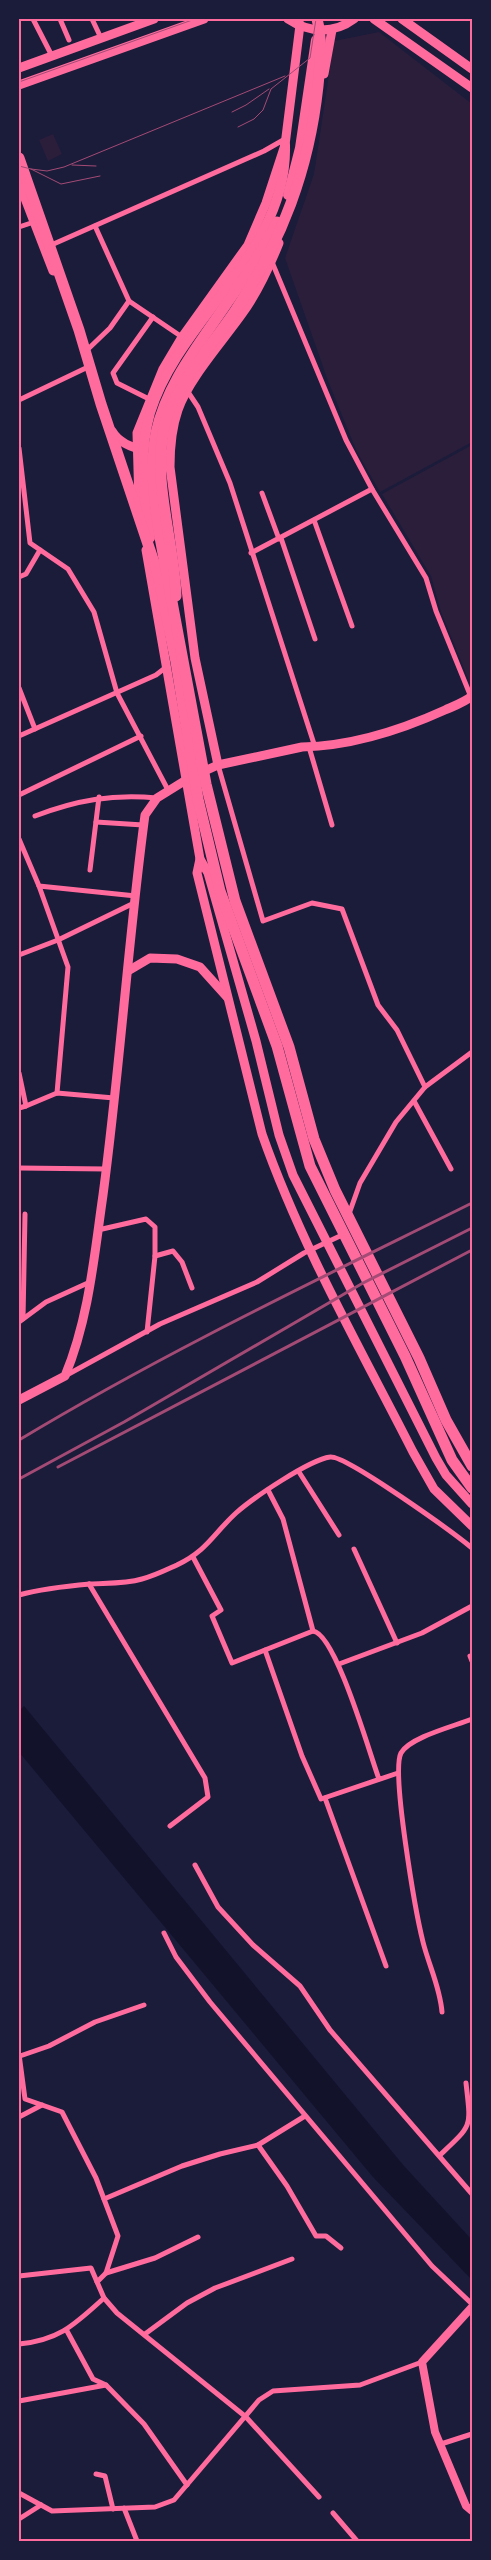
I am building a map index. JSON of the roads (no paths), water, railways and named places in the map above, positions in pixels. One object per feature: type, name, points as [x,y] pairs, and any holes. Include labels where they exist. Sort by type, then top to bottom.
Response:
[{"type":"highway","points":[[317,22],[314,59],[300,148],[292,183],[277,222],[255,262],[179,374],[156,433],[153,490],[164,567],[177,625],[206,784],[235,901],[289,1046],[320,1153],[335,1190],[419,1358],[446,1420],[472,1466]]},
{"type":"highway","points":[[177,625],[175,573],[160,468],[167,419],[187,380],[236,310],[268,258],[282,228],[301,178],[314,116],[322,49],[317,22]]},
{"type":"highway","points":[[152,554],[142,487],[142,458],[150,412],[172,365],[242,266],[259,236],[269,216],[286,163],[286,142]]},
{"type":"highway","points":[[19,158],[69,302],[101,404],[152,554],[160,582],[176,662],[198,798],[220,891],[277,1046],[310,1166],[405,1356],[452,1460],[472,1488]]},
{"type":"main road","points":[[19,68],[154,19]]},
{"type":"main road","points":[[19,85],[204,19]]},
{"type":"main road","points":[[288,19],[299,22],[317,22],[332,30]]},
{"type":"main road","points":[[332,30],[354,19]]},
{"type":"main road","points":[[374,19],[472,88]]},
{"type":"main road","points":[[402,19],[472,69]]},
{"type":"main road","points":[[299,22],[286,142],[266,203],[248,244],[182,337],[163,369],[149,399],[136,433],[138,499],[165,668],[200,859],[208,874],[256,1041],[279,1135],[294,1175],[436,1458],[446,1475],[472,1504]]},
{"type":"main road","points":[[218,765],[195,658],[170,454],[178,409],[244,312],[272,262],[304,183],[332,30]]},
{"type":"main road","points":[[19,183],[116,438],[136,449],[170,454]]},
{"type":"main road","points":[[19,1400],[65,1376],[78,1345],[90,1282],[106,1169],[145,814],[157,798],[168,790],[218,765],[411,725],[472,697]]},
{"type":"main road","points":[[200,859],[197,873],[262,1134],[294,1217],[428,1479],[472,1526]]},
{"type":"main road","points":[[128,971],[150,958],[177,959],[200,968],[229,1000]]},
{"type":"street","points":[[34,19],[52,56]]},
{"type":"street","points":[[60,19],[69,40]]},
{"type":"street","points":[[92,19],[101,38]]},
{"type":"street","points":[[44,248],[286,142]]},
{"type":"street","points":[[19,227],[34,222]]},
{"type":"street","points":[[95,226],[129,301],[182,337]]},
{"type":"street","points":[[272,262],[346,440],[372,489],[426,578],[436,611],[472,697]]},
{"type":"street","points":[[83,354],[110,328],[129,301]]},
{"type":"street","points":[[149,399],[117,382],[113,379],[113,373],[153,317]]},
{"type":"street","points":[[19,400],[88,367]]},
{"type":"street","points":[[188,392],[198,407],[230,483],[312,747],[332,825]]},
{"type":"street","points":[[19,448],[30,543],[68,569],[94,612],[117,693],[168,790]]},
{"type":"street","points":[[251,553],[372,489]]},
{"type":"street","points":[[262,494],[280,538],[315,638]]},
{"type":"street","points":[[314,520],[352,626]]},
{"type":"street","points":[[19,577],[26,574],[40,550]]},
{"type":"street","points":[[19,736],[156,675],[165,668]]},
{"type":"street","points":[[19,688],[35,729]]},
{"type":"street","points":[[19,795],[141,736]]},
{"type":"street","points":[[218,765],[263,921],[312,903],[342,909],[378,1005],[398,1030],[425,1087]]},
{"type":"street","points":[[90,870],[98,797]]},
{"type":"street","points":[[35,816],[57,807],[98,797],[157,798]]},
{"type":"street","points":[[96,822],[143,825]]},
{"type":"street","points":[[19,839],[21,849],[38,886],[68,967],[68,985],[59,1054],[57,1093]]},
{"type":"street","points":[[38,886],[136,899]]},
{"type":"street","points":[[19,955],[58,940],[136,899]]},
{"type":"street","points":[[65,1376],[147,1332],[257,1282],[304,1253],[340,1236],[354,1204],[360,1183],[396,1122],[425,1087],[472,1052]]},
{"type":"street","points":[[19,1073],[26,1106]]},
{"type":"street","points":[[19,1108],[57,1093],[114,1098]]},
{"type":"street","points":[[414,1101],[451,1169]]},
{"type":"street","points":[[19,1168],[106,1169]]},
{"type":"street","points":[[21,1320],[25,1214]]},
{"type":"street","points":[[98,1231],[146,1219],[154,1228],[155,1256],[147,1332]]},
{"type":"street","points":[[155,1256],[173,1252],[178,1255],[192,1288]]},
{"type":"street","points":[[21,1320],[46,1302],[90,1282]]},
{"type":"street","points":[[19,1595],[89,1584],[118,1584],[142,1580],[193,1556],[211,1542],[236,1513],[268,1490],[324,1459],[338,1457],[446,1527],[472,1548]]},
{"type":"street","points":[[299,1472],[339,1535]]},
{"type":"street","points":[[268,1490],[283,1519],[313,1630]]},
{"type":"street","points":[[354,1548],[397,1643]]},
{"type":"street","points":[[193,1556],[221,1610],[212,1616],[232,1663],[313,1630],[318,1631],[324,1637],[339,1664],[379,1780]]},
{"type":"street","points":[[89,1584],[205,1778],[208,1797],[170,1826]]},
{"type":"street","points":[[339,1664],[397,1643],[445,1622],[472,1606]]},
{"type":"street","points":[[265,1650],[302,1756],[321,1799],[398,1773]]},
{"type":"street","points":[[442,2012],[441,1996],[419,1923],[398,1773],[398,1760],[407,1746],[472,1718]]},
{"type":"street","points":[[325,1798],[386,1966]]},
{"type":"street","points":[[195,1865],[218,1906],[253,1945],[300,1986],[330,2030],[472,2194]]},
{"type":"street","points":[[19,2493],[52,2511],[155,2507],[174,2500],[259,2400],[273,2391],[360,2385],[422,2362],[472,2306],[432,2266],[210,2002],[176,1957],[164,1932]]},
{"type":"street","points":[[106,2274],[118,2236],[96,2178],[62,2112],[25,2099],[19,2055],[49,2046],[95,2022],[144,2005]]},
{"type":"street","points":[[440,2155],[466,2131],[470,2119],[466,2083]]},
{"type":"street","points":[[19,2117],[42,2105]]},
{"type":"street","points":[[104,2199],[182,2166],[258,2145],[305,2116]]},
{"type":"street","points":[[258,2145],[287,2186],[316,2236],[326,2236],[341,2248]]},
{"type":"street","points":[[97,2282],[106,2274],[155,2258],[198,2237]]},
{"type":"street","points":[[145,2334],[188,2303],[215,2288],[292,2259]]},
{"type":"street","points":[[19,2276],[91,2268],[104,2298],[118,2313],[246,2417],[319,2496]]},
{"type":"street","points":[[19,2344],[32,2343],[67,2331],[104,2298]]},
{"type":"street","points":[[67,2331],[93,2379],[106,2385],[144,2424],[187,2485]]},
{"type":"street","points":[[422,2362],[435,2432],[470,2507]]},
{"type":"street","points":[[19,2401],[106,2385]]},
{"type":"street","points":[[441,2444],[472,2434]]},
{"type":"street","points":[[96,2474],[105,2476],[112,2508]]},
{"type":"street","points":[[19,2519],[41,2506]]},
{"type":"street","points":[[124,2508],[137,2541]]},
{"type":"street","points":[[333,2513],[357,2541]]},
{"type":"tram line","points":[[19,82],[195,19]]},
{"type":"tram line","points":[[238,127],[254,119],[263,110],[271,89],[310,58],[316,19]]},
{"type":"tram line","points":[[31,169],[47,171],[64,167],[285,76]]},
{"type":"tram line","points":[[232,112],[269,89]]},
{"type":"tram line","points":[[72,165],[96,166]]},
{"type":"tram line","points":[[19,166],[31,169],[61,184],[100,176]]},
{"type":"railway","points":[[19,1440],[186,1346],[472,1203]]},
{"type":"railway","points":[[19,1479],[124,1422],[363,1283],[472,1228]]},
{"type":"railway","points":[[58,1467],[472,1250]]}]
